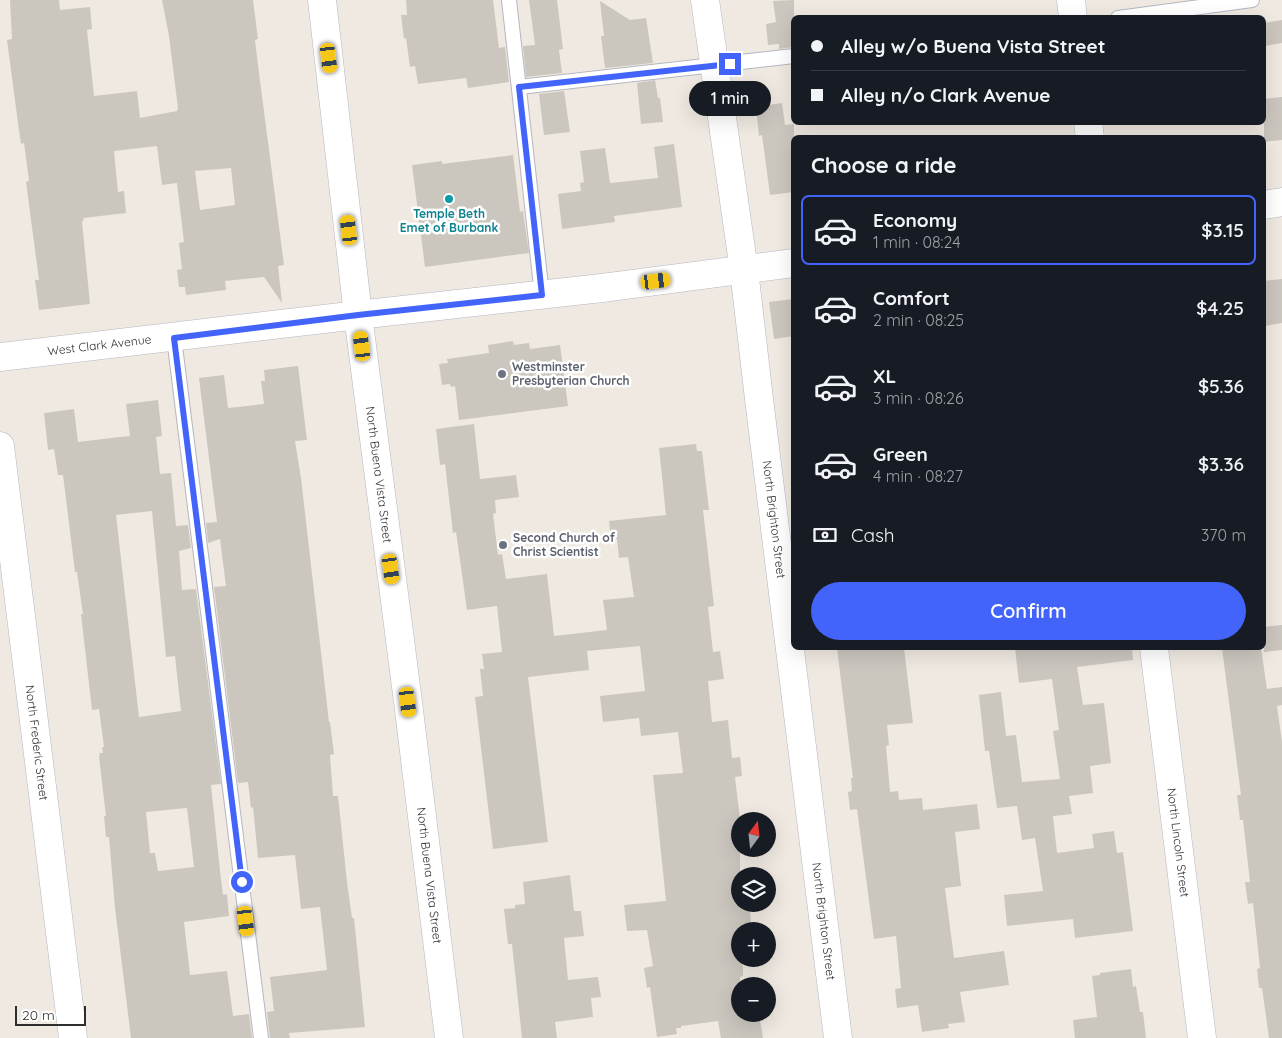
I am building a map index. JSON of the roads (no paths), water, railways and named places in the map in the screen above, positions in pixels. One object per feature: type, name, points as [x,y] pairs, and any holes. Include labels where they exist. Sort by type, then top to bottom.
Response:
[{"type":"street","name":"North Buena Vista Street","points":[[322,0],[358,315],[410,712],[449,1038]]},
{"type":"street","name":"North Brighton Street","points":[[705,0],[744,270],[838,1038]]},
{"type":"street","points":[[1071,0],[1073,15]]},
{"type":"street","points":[[1266,205],[1282,202]]},
{"type":"street","name":"West Clark Avenue","points":[[0,357],[791,264]]},
{"type":"street","name":"North Frederic Street","points":[[0,446],[73,1038]]},
{"type":"street","name":"North Lincoln Street","points":[[1154,650],[1202,1038]]},
{"type":"lane","points":[[509,0],[542,295]]},
{"type":"lane","points":[[1140,15],[1252,0]]},
{"type":"lane","points":[[519,87],[791,56]]},
{"type":"lane","points":[[174,338],[261,1038]]},
{"type":"place","name":"Temple Beth Emet of Burbank","points":[[449,199]]},
{"type":"place","name":"Westminster Presbyterian Church","points":[[502,374]]},
{"type":"place","name":"Second Church of Christ Scientist","points":[[503,545]]}]
